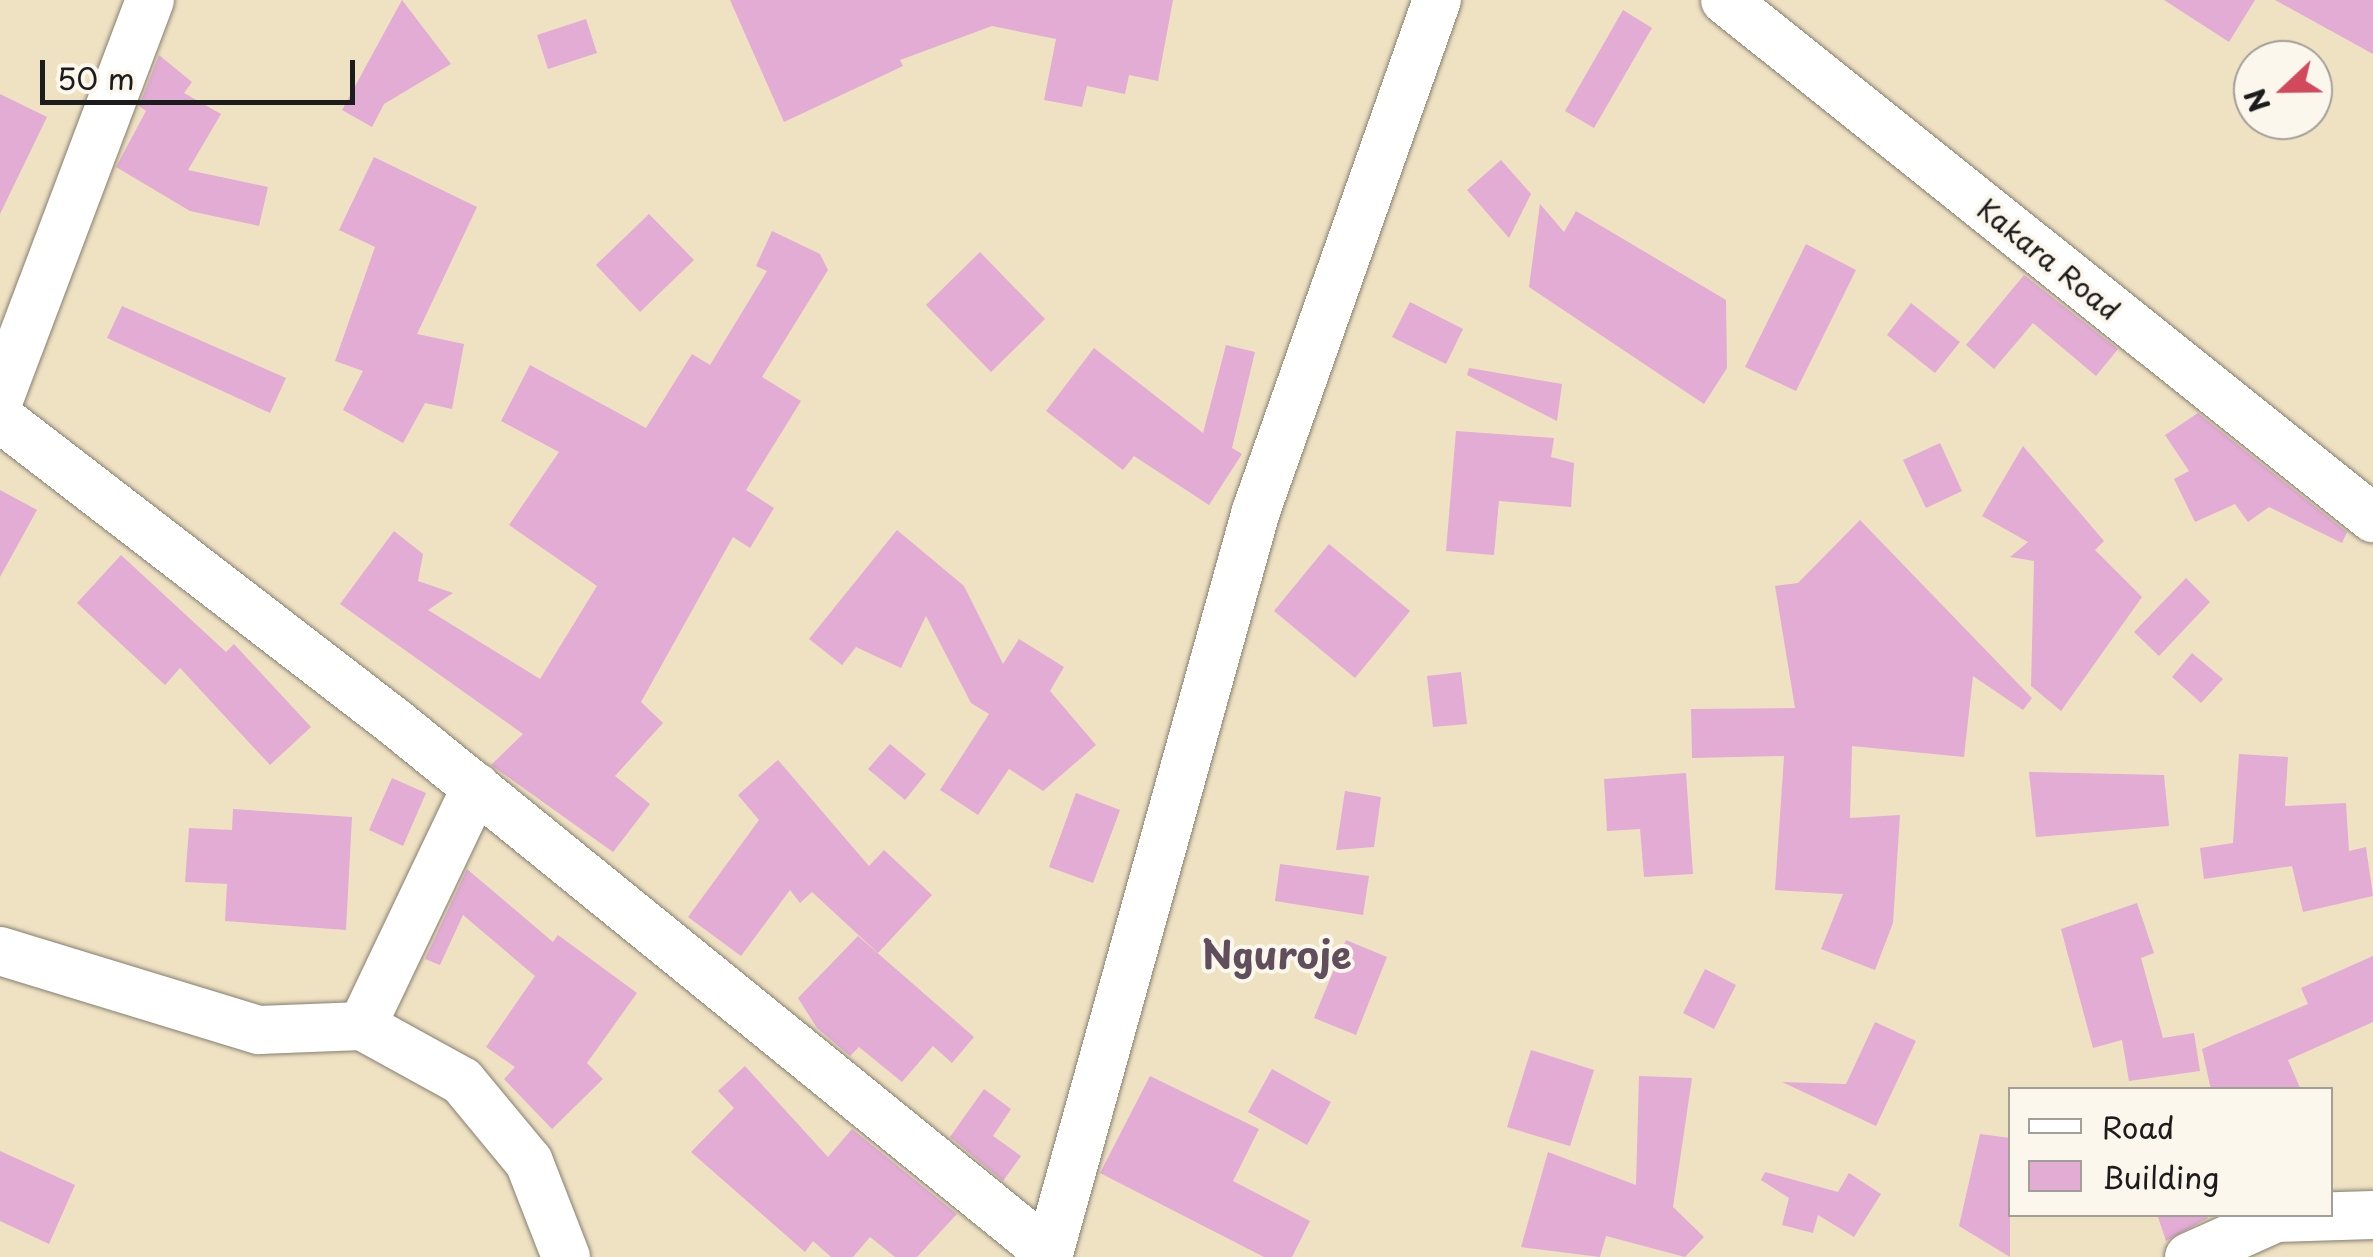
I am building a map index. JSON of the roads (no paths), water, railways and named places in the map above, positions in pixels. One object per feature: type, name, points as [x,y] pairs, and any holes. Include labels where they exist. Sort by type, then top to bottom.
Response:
[{"type":"street","points":[[0,398],[150,0]]},
{"type":"street","points":[[0,418],[476,788],[1049,1255],[1256,511],[1437,0]]},
{"type":"street","name":"Kakara Road","points":[[1725,0],[2373,518]]},
{"type":"street","points":[[362,1026],[476,788]]},
{"type":"street","points":[[0,951],[259,1030],[362,1026],[462,1081],[529,1162],[566,1257]]},
{"type":"street","points":[[2333,1216],[2373,1214]]},
{"type":"street","points":[[2189,1257],[2276,1218],[2300,1217]]},
{"type":"district","name":"Nguroje","points":[[1277,954]]}]
